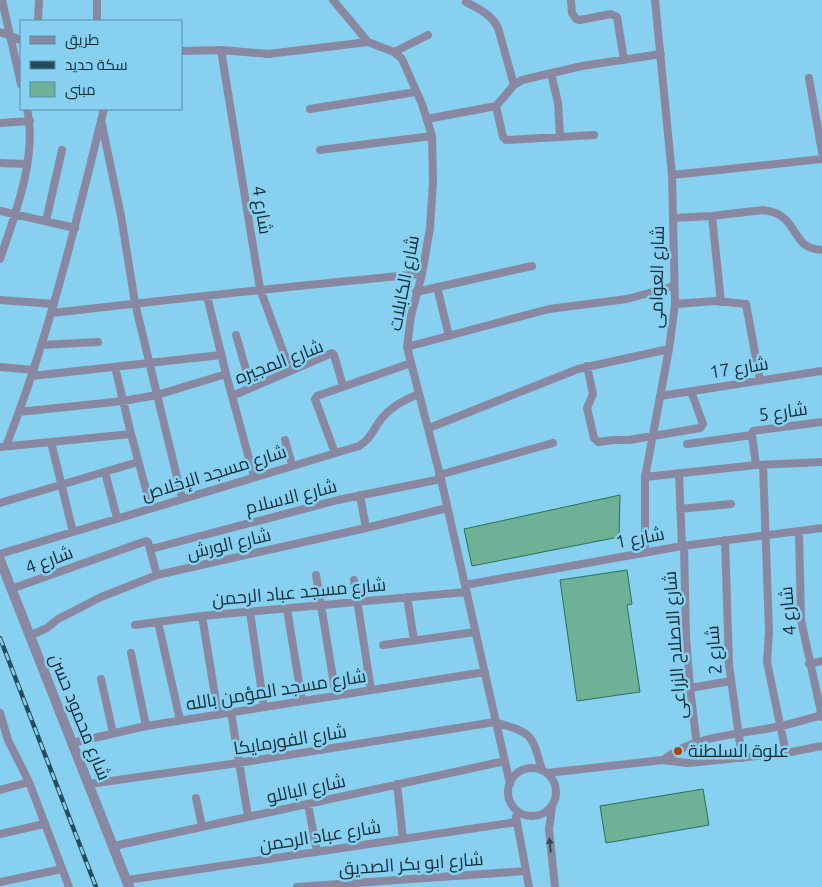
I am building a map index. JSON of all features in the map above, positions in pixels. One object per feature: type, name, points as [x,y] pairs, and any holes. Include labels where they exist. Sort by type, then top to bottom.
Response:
[{"type":"street","points":[[2,0],[20,80]]},
{"type":"street","points":[[38,20],[39,0]]},
{"type":"street","points":[[97,0],[97,20]]},
{"type":"street","points":[[333,0],[368,42]]},
{"type":"street","points":[[571,0],[572,13],[576,19],[580,20],[611,14],[617,17],[624,60]]},
{"type":"street","name":"شارع العوامى","points":[[645,553],[645,477],[669,349],[675,304],[672,175],[655,0]]},
{"type":"street","points":[[466,2],[490,16],[495,22],[514,85]]},
{"type":"street","points":[[0,32],[20,40]]},
{"type":"street","points":[[182,51],[221,50],[268,54],[368,42],[394,52],[428,35]]},
{"type":"street","name":"شارع 4","points":[[221,50],[260,289],[290,370]]},
{"type":"street","name":"شارع الكابلات","points":[[394,52],[402,59],[427,119],[432,136],[432,205],[422,274],[410,316],[407,347],[440,477],[510,784]]},
{"type":"street","points":[[427,119],[496,106],[514,85],[522,80],[551,73],[661,54]]},
{"type":"street","points":[[551,73],[558,103],[560,137]]},
{"type":"street","points":[[809,78],[822,152]]},
{"type":"street","points":[[310,109],[416,92]]},
{"type":"street","points":[[496,106],[502,137],[506,140],[594,135]]},
{"type":"street","points":[[0,259],[16,213],[27,164],[30,146],[30,121],[27,110]]},
{"type":"street","points":[[3,447],[19,412],[52,313],[104,110]]},
{"type":"street","points":[[101,120],[121,216],[135,303],[182,498]]},
{"type":"street","points":[[0,123],[30,121]]},
{"type":"street","points":[[320,150],[432,136]]},
{"type":"street","points":[[46,221],[62,150]]},
{"type":"street","points":[[672,175],[822,159]]},
{"type":"street","points":[[0,163],[27,164]]},
{"type":"street","points":[[673,218],[763,210],[785,218],[811,250],[822,250]]},
{"type":"street","points":[[0,211],[16,213],[75,228]]},
{"type":"street","points":[[712,216],[721,302]]},
{"type":"street","points":[[416,292],[532,266]]},
{"type":"street","points":[[52,313],[260,289],[422,274]]},
{"type":"street","points":[[407,347],[549,308],[627,299],[674,286]]},
{"type":"street","points":[[437,287],[448,336]]},
{"type":"street","points":[[207,296],[254,477]]},
{"type":"street","points":[[0,300],[54,304]]},
{"type":"street","points":[[675,304],[721,302],[746,304],[760,380]]},
{"type":"street","points":[[236,335],[251,387]]},
{"type":"street","points":[[41,346],[98,342]]},
{"type":"street","points":[[428,428],[586,366],[669,349]]},
{"type":"street","name":"شارع المجيره","points":[[232,396],[290,370],[333,354],[343,386]]},
{"type":"street","points":[[0,367],[33,373],[115,367],[221,355]]},
{"type":"street","points":[[335,452],[315,399],[317,396],[411,363]]},
{"type":"street","points":[[586,366],[593,394],[587,408],[595,441],[598,442],[629,440],[700,428],[702,422],[691,391]]},
{"type":"street","points":[[115,367],[138,462],[152,508]]},
{"type":"street","name":"شارع 17","points":[[660,396],[822,371]]},
{"type":"street","points":[[19,412],[123,401],[157,395],[226,374]]},
{"type":"street","name":"شارع مسجد الإخلاص","points":[[0,554],[359,446],[366,442],[392,408],[404,399],[419,394]]},
{"type":"street","name":"شارع 5","points":[[786,753],[767,662],[769,631],[765,535],[759,465],[752,435],[755,430],[822,422]]},
{"type":"street","points":[[3,447],[131,434]]},
{"type":"street","points":[[687,444],[752,435]]},
{"type":"street","points":[[285,440],[292,465]]},
{"type":"street","points":[[51,442],[73,532]]},
{"type":"street","name":"شارع الاسلام","points":[[151,550],[278,515],[440,477],[554,443]]},
{"type":"street","points":[[0,503],[138,462]]},
{"type":"street","points":[[645,477],[759,465],[822,462]]},
{"type":"street","points":[[105,472],[118,518]]},
{"type":"street","name":"شارع الاصلاح الزراعى","points":[[679,474],[685,620],[690,688],[699,762]]},
{"type":"street","points":[[360,495],[366,528]]},
{"type":"street","points":[[680,509],[731,504]]},
{"type":"street","name":"شارع الورش","points":[[29,636],[47,628],[58,619],[101,597],[157,575],[447,508]]},
{"type":"street","name":"شارع 1","points":[[466,589],[683,546],[822,528]]},
{"type":"street","name":"شارع 4","points":[[799,530],[800,620],[822,716]]},
{"type":"street","name":"شارع 2","points":[[725,540],[727,648],[742,758]]},
{"type":"street","name":"شارع 4","points":[[11,589],[146,541],[151,550]]},
{"type":"street","points":[[151,550],[157,575]]},
{"type":"street","name":"شارع محمود حسن","points":[[0,560],[2,572],[11,589],[90,784],[128,884]]},
{"type":"street","points":[[316,575],[336,696]]},
{"type":"street","points":[[354,580],[370,690]]},
{"type":"street","name":"شارع مسجد عباد الرحمن","points":[[135,625],[202,616],[407,598],[466,589]]},
{"type":"street","points":[[407,598],[414,640]]},
{"type":"street","points":[[288,609],[302,701]]},
{"type":"street","points":[[250,612],[264,707]]},
{"type":"street","points":[[202,616],[218,714]]},
{"type":"street","points":[[158,622],[180,720]]},
{"type":"street","points":[[383,645],[475,632]]},
{"type":"street","points":[[131,653],[146,726]]},
{"type":"street","points":[[809,664],[822,661]]},
{"type":"street","name":"شارع مسجد المؤمن بالله","points":[[72,743],[180,720],[485,672]]},
{"type":"street","points":[[101,679],[113,733]]},
{"type":"street","points":[[690,688],[731,681]]},
{"type":"street","points":[[231,712],[248,816]]},
{"type":"street","points":[[0,716],[8,740],[29,782],[69,887]]},
{"type":"street","name":"شارع الاصلاح الزراعى","points":[[663,760],[674,751],[697,742],[822,716]]},
{"type":"street","points":[[495,722],[524,732],[530,737],[535,744],[544,772]]},
{"type":"street","name":"شارع الفورمايكا","points":[[90,784],[238,763],[495,722]]},
{"type":"street","points":[[544,772],[663,760],[687,763],[742,758],[786,753],[822,746]]},
{"type":"street","name":"شارع الباللو","points":[[114,846],[505,761]]},
{"type":"street","points":[[530,887],[514,808],[509,799],[510,784],[516,775],[520,771],[531,768],[544,772],[551,777],[556,787],[556,798],[549,820],[555,887]]},
{"type":"street","points":[[0,790],[29,782]]},
{"type":"street","points":[[398,784],[403,839]]},
{"type":"street","points":[[196,798],[202,826]]},
{"type":"street","points":[[308,804],[316,852]]},
{"type":"street","points":[[514,808],[524,815],[535,816],[546,812],[554,804]]},
{"type":"street","name":"شارع عباد الرحمن","points":[[128,884],[316,852],[517,822]]},
{"type":"street","points":[[0,834],[44,824]]},
{"type":"street","points":[[0,882],[62,869]]},
{"type":"street","name":"شارع ابو بكر الصديق","points":[[297,887],[526,871]]},
{"type":"building","points":[[620,495],[619,537],[472,566],[464,529]]},
{"type":"building","points":[[627,570],[632,604],[627,605],[640,692],[577,701],[560,580]]},
{"type":"building","points":[[703,789],[709,825],[606,843],[600,806]]},
{"type":"railway","points":[[0,638],[96,887]]},
{"type":"place","name":"علوة السلطنة","points":[[678,751]]}]
